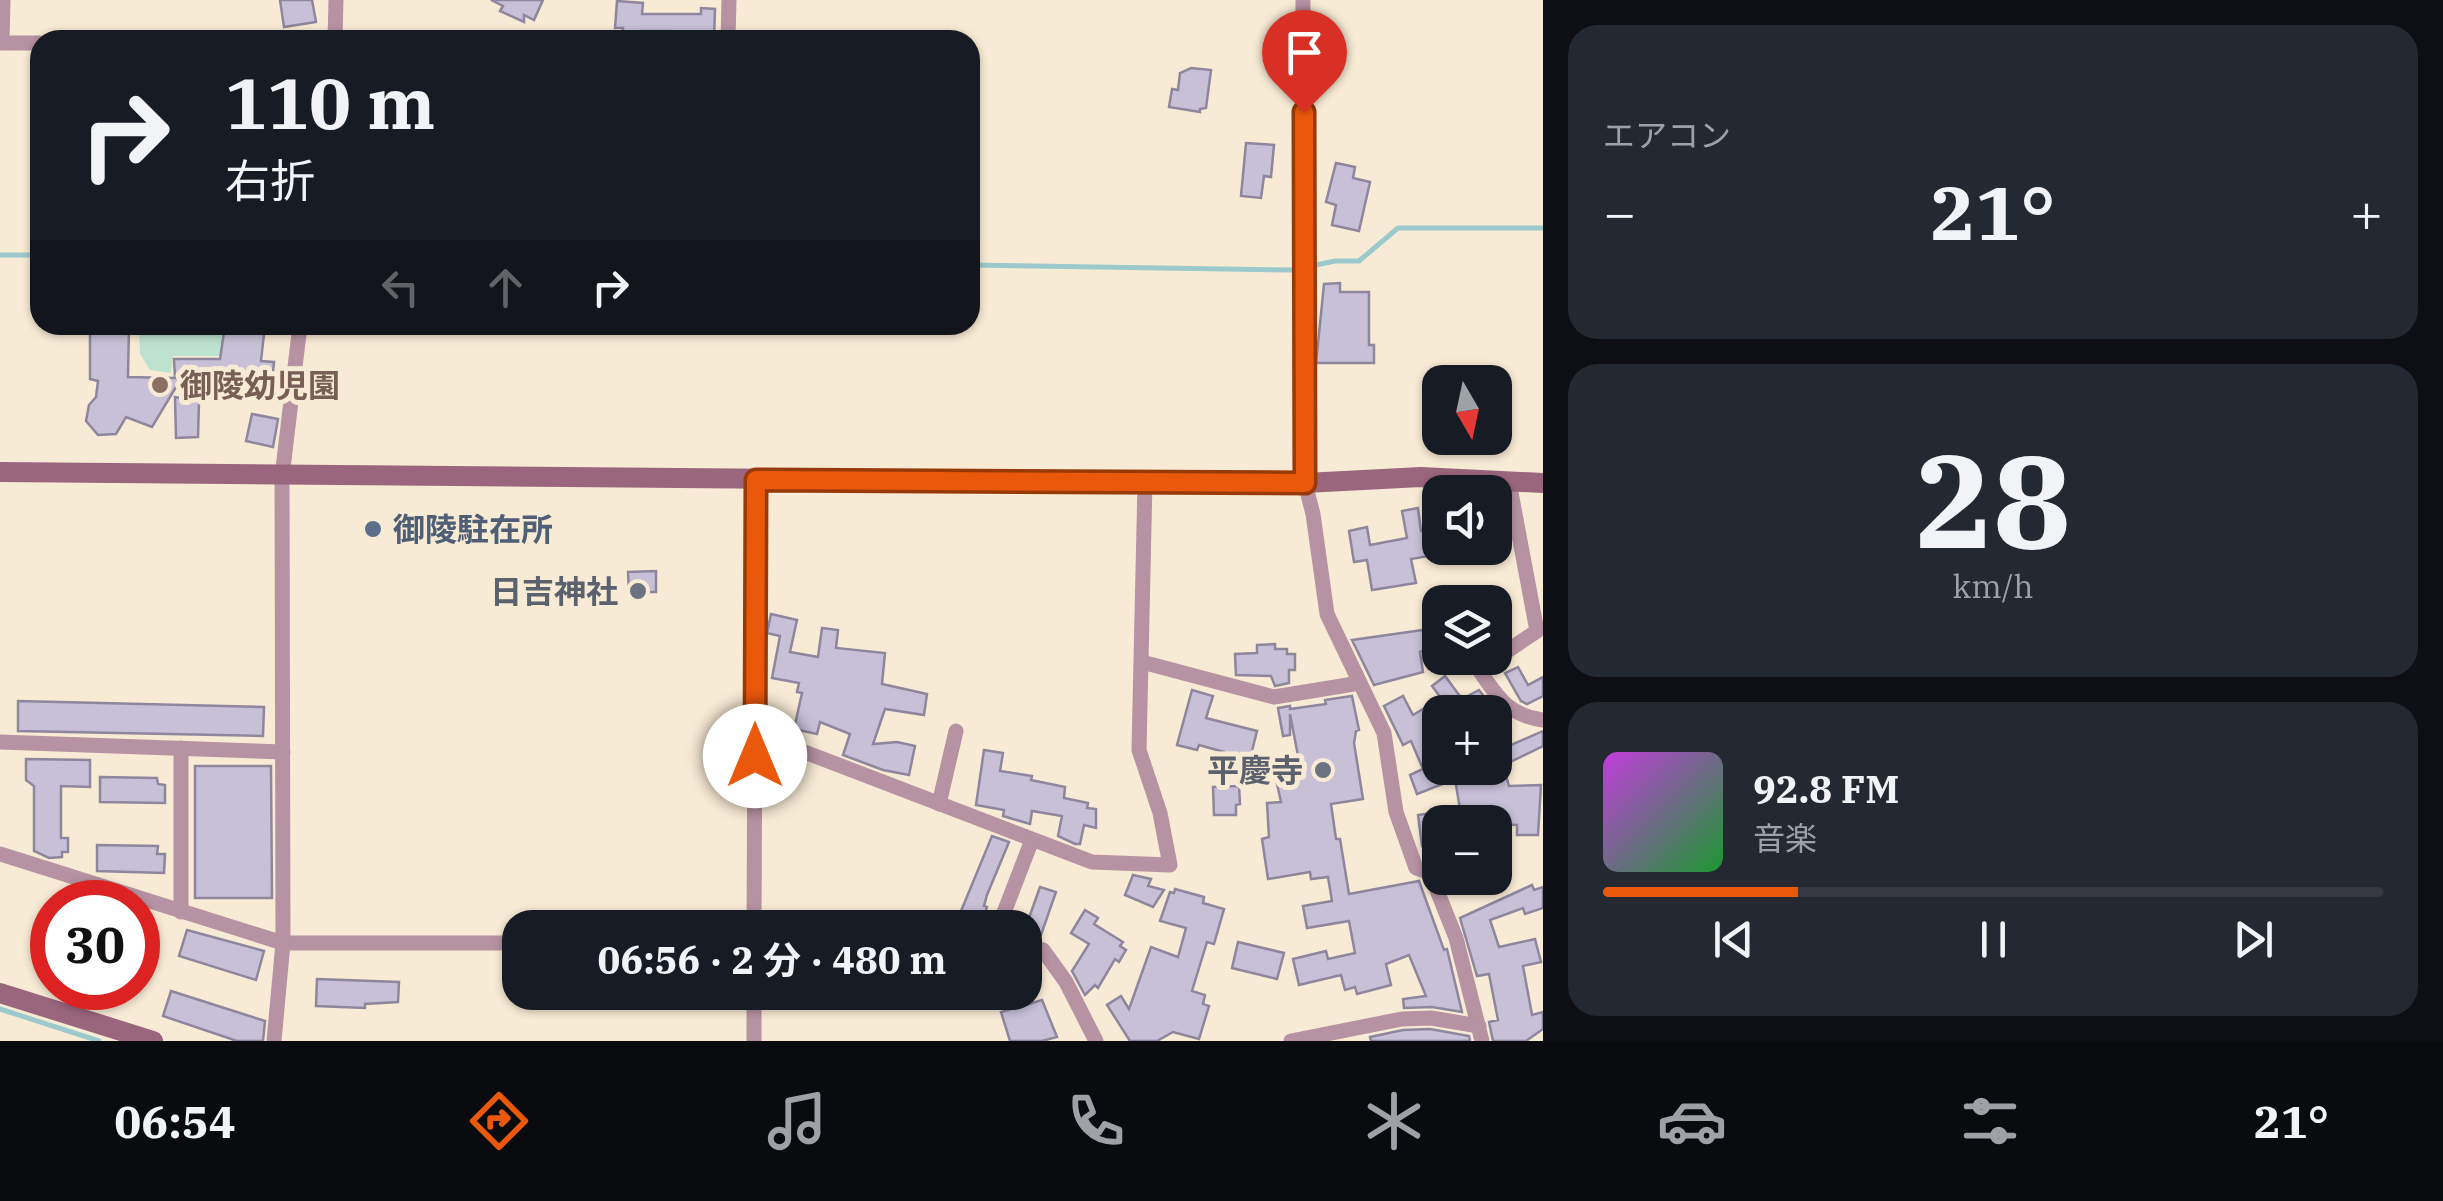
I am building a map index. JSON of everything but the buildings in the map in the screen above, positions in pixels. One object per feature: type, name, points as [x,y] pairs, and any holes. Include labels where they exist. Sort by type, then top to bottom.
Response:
[{"type":"street","points":[[2,0],[2,43],[30,43]]},
{"type":"street","points":[[335,30],[336,0]]},
{"type":"street","points":[[728,30],[729,0]]},
{"type":"street","points":[[1304,0],[1305,483],[1327,614],[1384,732],[1396,812],[1416,868],[1430,873],[1456,938],[1480,1034]]},
{"type":"street","points":[[274,1041],[283,943],[282,476],[299,335]]},
{"type":"street","points":[[0,472],[1305,483],[1422,477]]},
{"type":"street","points":[[754,910],[756,480]]},
{"type":"street","points":[[755,733],[1092,862],[1170,865],[1160,812],[1139,750],[1145,482]]},
{"type":"street","points":[[1512,482],[1543,484]]},
{"type":"street","points":[[1512,498],[1537,631],[1479,670],[1503,705],[1528,718],[1543,720]]},
{"type":"street","points":[[1142,662],[1274,697],[1360,683]]},
{"type":"street","points":[[939,804],[956,731]]},
{"type":"street","points":[[0,742],[283,752]]},
{"type":"street","points":[[180,912],[182,748]]},
{"type":"street","points":[[1005,910],[1032,840]]},
{"type":"street","points":[[0,854],[283,943],[502,943]]},
{"type":"street","points":[[1042,950],[1066,982],[1096,1041]]},
{"type":"street","points":[[0,994],[153,1041]]},
{"type":"street","points":[[754,1010],[754,1041]]},
{"type":"street","points":[[1291,1041],[1402,1019],[1431,1018],[1480,1034]]},
{"type":"green space","points":[[139,335],[223,335],[220,356],[173,356],[171,373],[150,370],[140,354]]},
{"type":"waterway","points":[[980,265],[1292,270],[1335,261],[1359,261],[1398,228],[1543,228]]},
{"type":"waterway","points":[[0,255],[30,255]]},
{"type":"waterway","points":[[0,1009],[99,1041]]},
{"type":"place","name":"御陵幼児園","points":[[160,385]]},
{"type":"place","name":"御陵駐在所","points":[[373,529]]},
{"type":"place","name":"日吉神社","points":[[638,591]]},
{"type":"place","name":"平慶寺","points":[[1323,770]]},
{"type":"route","points":[[755,756],[756,480],[1305,483],[1304,112]]}]
